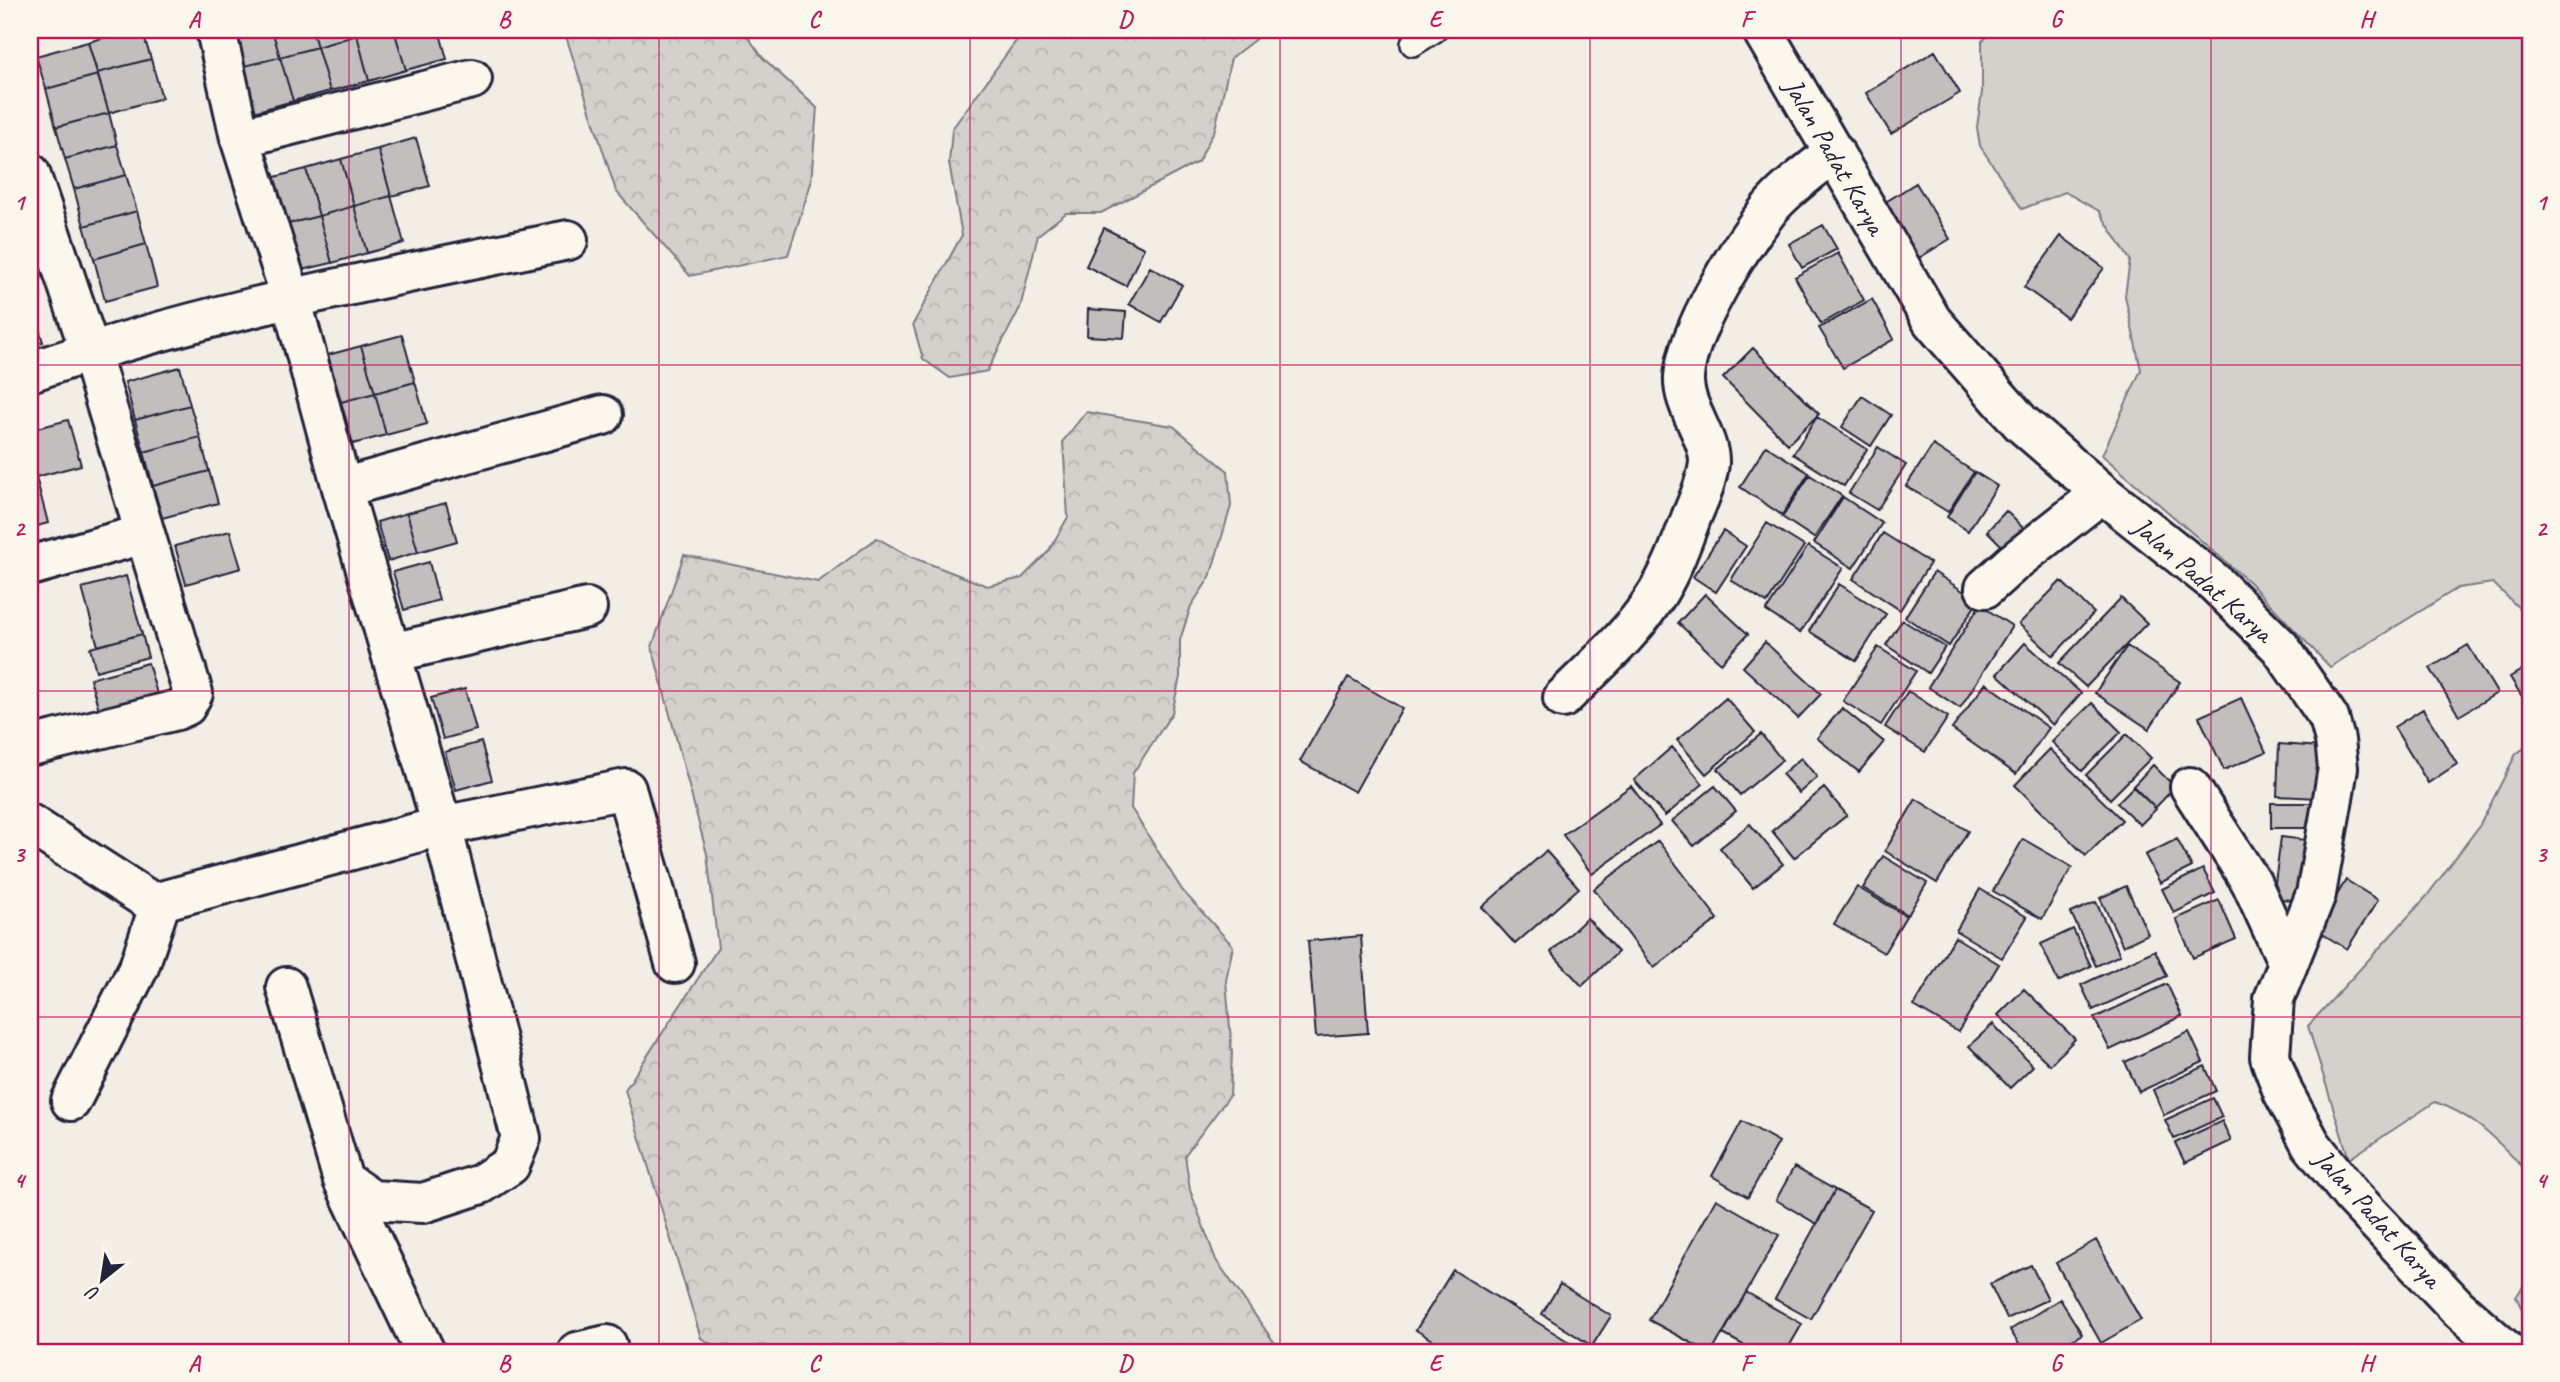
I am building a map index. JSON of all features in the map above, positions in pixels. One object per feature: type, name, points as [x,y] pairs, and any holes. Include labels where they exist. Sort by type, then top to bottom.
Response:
[{"type":"street","points":[[216,30],[240,138],[291,298],[342,488],[442,826],[521,1138],[510,1165],[481,1184],[423,1203],[372,1200],[342,1180]]},
{"type":"street","name":"Jalan Padat Karya","points":[[1762,30],[1932,321],[2021,423],[2102,493],[2214,582],[2270,637],[2280,647],[2329,718],[2338,768],[2335,788],[2316,894],[2274,999],[2270,1057],[2283,1093],[2311,1144],[2353,1196],[2458,1308],[2508,1352]]},
{"type":"street","points":[[240,138],[472,79]]},
{"type":"street","points":[[1563,698],[1625,636],[1652,601],[1673,566],[1705,482],[1709,461],[1691,412],[1684,378],[1693,337],[1702,318],[1722,281],[1771,206],[1834,152]]},
{"type":"street","points":[[30,746],[177,710],[190,702],[193,693],[90,351],[32,189]]},
{"type":"street","points":[[30,372],[90,351],[291,298],[568,240]]},
{"type":"street","points":[[342,488],[603,415]]},
{"type":"street","points":[[1985,588],[2102,493]]},
{"type":"street","points":[[30,566],[144,534]]},
{"type":"street","points":[[391,653],[587,608]]},
{"type":"street","points":[[2190,787],[2251,882],[2288,963]]},
{"type":"street","points":[[30,824],[153,902],[442,826],[626,789],[675,963]]},
{"type":"street","points":[[71,1101],[139,967],[161,901]]},
{"type":"street","points":[[286,987],[342,1180],[425,1352]]},
{"type":"street","points":[[2458,1308],[2487,1352]]},
{"type":"lane","points":[[1413,44],[1435,30]]},
{"type":"green space","points":[[564,30],[743,30],[763,58],[817,108],[811,183],[788,255],[690,276],[616,191]]},
{"type":"green space","points":[[1024,30],[1267,30],[1231,58],[1215,129],[1198,162],[1101,213],[1066,213],[1038,235],[1020,308],[987,371],[950,378],[923,359],[913,324],[962,235],[949,163],[952,129]]},
{"type":"green space","points":[[1995,30],[2530,30],[2530,619],[2493,583],[2458,588],[2330,667],[2249,582],[2102,455],[2141,370],[2125,296],[2130,260],[2099,211],[2065,192],[2022,209],[1980,146],[1977,127],[1982,92],[1982,41]]},
{"type":"green space","points":[[1086,412],[1173,426],[1228,471],[1231,506],[1210,577],[1191,606],[1180,640],[1180,677],[1172,713],[1133,773],[1131,808],[1182,890],[1233,946],[1226,980],[1232,1053],[1230,1095],[1185,1155],[1190,1190],[1216,1260],[1281,1352],[725,1352],[701,1338],[625,1090],[718,948],[707,854],[652,647],[684,555],[818,582],[877,538],[909,556],[987,586],[1022,578],[1048,552],[1068,517],[1063,441]]},
{"type":"green space","points":[[2530,744],[2530,1174],[2475,1123],[2435,1102],[2349,1159],[2308,1026],[2426,897],[2480,825],[2516,754]]},
{"type":"green space","points":[[2530,1276],[2530,1325],[2516,1297]]},
{"type":"building","points":[[131,30],[142,30],[151,59],[97,73],[88,42]]},
{"type":"building","points":[[226,30],[272,30],[280,57],[237,68]]},
{"type":"building","points":[[272,30],[312,30],[317,47],[280,57]]},
{"type":"building","points":[[312,30],[356,30],[357,35],[317,47]]},
{"type":"building","points":[[356,30],[378,30],[357,35]]},
{"type":"building","points":[[378,30],[394,30],[406,70],[369,81],[357,35]]},
{"type":"building","points":[[394,30],[439,30],[447,59],[406,70]]},
{"type":"building","points":[[357,35],[369,81],[330,91],[317,47]]},
{"type":"building","points":[[88,42],[98,75],[46,89],[36,56]]},
{"type":"building","points":[[317,47],[330,91],[293,101],[280,57]]},
{"type":"building","points":[[1935,51],[1960,93],[1891,134],[1866,93]]},
{"type":"building","points":[[280,57],[293,101],[250,113],[237,68]]},
{"type":"building","points":[[151,59],[162,98],[109,113],[97,73]]},
{"type":"building","points":[[98,75],[109,113],[56,127],[46,89]]},
{"type":"building","points":[[109,113],[117,145],[65,159],[56,127]]},
{"type":"building","points":[[416,138],[430,186],[391,196],[378,149]]},
{"type":"building","points":[[117,145],[126,175],[74,189],[65,159]]},
{"type":"building","points":[[378,149],[391,196],[354,206],[341,159]]},
{"type":"building","points":[[341,159],[354,206],[319,216],[306,169]]},
{"type":"building","points":[[306,169],[319,216],[284,225],[271,178]]},
{"type":"building","points":[[126,175],[137,211],[84,226],[74,189]]},
{"type":"building","points":[[1916,183],[1950,239],[1909,264],[1876,208]]},
{"type":"building","points":[[391,196],[404,243],[367,253],[354,206]]},
{"type":"building","points":[[354,206],[367,253],[332,263],[319,216]]},
{"type":"building","points":[[137,211],[146,244],[94,259],[84,226]]},
{"type":"building","points":[[319,216],[332,263],[297,271],[284,225]]},
{"type":"building","points":[[1823,225],[1837,249],[1802,268],[1789,244]]},
{"type":"building","points":[[1104,228],[1144,248],[1126,286],[1086,266]]},
{"type":"building","points":[[2061,236],[2104,268],[2067,318],[2024,287]]},
{"type":"building","points":[[146,244],[157,287],[105,301],[94,259]]},
{"type":"building","points":[[1838,253],[1864,300],[1821,324],[1795,277]]},
{"type":"building","points":[[1150,267],[1182,285],[1161,322],[1129,304]]},
{"type":"building","points":[[30,297],[43,342],[30,345]]},
{"type":"building","points":[[1872,299],[1894,339],[1843,368],[1819,328]]},
{"type":"building","points":[[1088,309],[1126,312],[1124,338],[1087,336]]},
{"type":"building","points":[[402,335],[415,382],[375,393],[361,346]]},
{"type":"building","points":[[361,346],[375,393],[341,402],[328,355]]},
{"type":"building","points":[[1753,348],[1819,414],[1788,444],[1723,378]]},
{"type":"building","points":[[180,367],[190,405],[135,420],[125,382]]},
{"type":"building","points":[[415,382],[427,424],[386,435],[375,393]]},
{"type":"building","points":[[375,393],[386,435],[353,444],[341,402]]},
{"type":"building","points":[[1862,396],[1891,415],[1871,446],[1842,427]]},
{"type":"building","points":[[190,405],[200,437],[144,452],[135,420]]},
{"type":"building","points":[[1817,417],[1867,449],[1844,486],[1793,454]]},
{"type":"building","points":[[68,420],[81,465],[36,477],[30,456],[30,430]]},
{"type":"building","points":[[200,437],[209,471],[153,486],[144,452]]},
{"type":"building","points":[[1933,445],[1974,472],[1948,512],[1906,486]]},
{"type":"building","points":[[1766,446],[1809,473],[1782,515],[1740,487]]},
{"type":"building","points":[[1878,447],[1906,465],[1877,510],[1849,493]]},
{"type":"building","points":[[30,456],[36,477],[30,479]]},
{"type":"building","points":[[209,471],[218,503],[162,518],[153,486]]},
{"type":"building","points":[[1975,472],[1997,486],[1968,531],[1947,517]]},
{"type":"building","points":[[1810,475],[1842,496],[1814,538],[1782,517]]},
{"type":"building","points":[[36,477],[48,523],[30,528],[30,479]]},
{"type":"building","points":[[1843,497],[1882,523],[1853,568],[1814,543]]},
{"type":"building","points":[[446,503],[457,541],[418,552],[407,513]]},
{"type":"building","points":[[2006,511],[2028,533],[2009,553],[1987,531]]},
{"type":"building","points":[[407,513],[418,552],[388,561],[377,522]]},
{"type":"building","points":[[1767,523],[1804,546],[1767,603],[1731,580]]},
{"type":"building","points":[[230,531],[241,568],[186,584],[175,546]]},
{"type":"building","points":[[1723,531],[1746,546],[1716,592],[1693,577]]},
{"type":"building","points":[[1883,533],[1930,563],[1900,610],[1853,579]]},
{"type":"building","points":[[1808,546],[1843,568],[1800,633],[1766,611]]},
{"type":"building","points":[[429,562],[439,600],[404,610],[393,572]]},
{"type":"building","points":[[1934,572],[1978,601],[1949,646],[1905,617]]},
{"type":"building","points":[[126,576],[142,634],[98,646],[82,588]]},
{"type":"building","points":[[2061,581],[2094,613],[2053,656],[2019,624]]},
{"type":"building","points":[[1839,584],[1886,614],[1856,661],[1809,631]]},
{"type":"building","points":[[1705,594],[1748,634],[1721,663],[1678,623]]},
{"type":"building","points":[[2121,598],[2147,623],[2086,687],[2059,663]]},
{"type":"building","points":[[1980,605],[2012,626],[1960,708],[1928,687]]},
{"type":"building","points":[[1902,620],[1945,647],[1928,673],[1886,645]]},
{"type":"building","points":[[142,634],[148,657],[96,671],[90,648]]},
{"type":"building","points":[[1765,642],[1821,694],[1798,718],[1743,667]]},
{"type":"building","points":[[2025,643],[2081,693],[2053,725],[1997,674]]},
{"type":"building","points":[[2468,645],[2497,693],[2459,716],[2430,668]]},
{"type":"building","points":[[2127,646],[2180,682],[2149,729],[2095,693]]},
{"type":"building","points":[[1878,647],[1916,671],[1881,725],[1843,701]]},
{"type":"building","points":[[148,663],[158,697],[100,713],[90,679]]},
{"type":"building","points":[[2530,665],[2530,707],[2529,708],[2510,677]]},
{"type":"building","points":[[1348,677],[1402,708],[1355,792],[1300,761]]},
{"type":"building","points":[[1986,683],[2049,728],[2016,774],[1952,729]]},
{"type":"building","points":[[465,689],[476,730],[443,739],[431,698]]},
{"type":"building","points":[[1908,691],[1948,717],[1925,752],[1885,727]]},
{"type":"building","points":[[1726,698],[1755,732],[1706,774],[1677,740]]},
{"type":"building","points":[[2241,698],[2266,752],[2224,770],[2199,717]]},
{"type":"building","points":[[2092,703],[2121,732],[2082,771],[2052,742]]},
{"type":"building","points":[[1842,708],[1884,742],[1859,772],[1817,738]]},
{"type":"building","points":[[2423,709],[2457,764],[2428,783],[2394,727]]},
{"type":"building","points":[[1761,734],[1782,760],[1740,795],[1718,769]]},
{"type":"building","points":[[2127,734],[2151,758],[2110,799],[2086,775]]},
{"type":"building","points":[[481,742],[492,780],[456,790],[445,752]]},
{"type":"building","points":[[2279,744],[2321,747],[2319,798],[2277,796]]},
{"type":"building","points":[[1672,747],[1703,784],[1665,816],[1634,780]]},
{"type":"building","points":[[2050,749],[2122,820],[2086,856],[2015,785]]},
{"type":"building","points":[[1801,758],[1817,777],[1799,793],[1782,774]]},
{"type":"building","points":[[2153,765],[2175,787],[2155,808],[2133,786]]},
{"type":"building","points":[[1631,786],[1660,825],[1592,874],[1563,835]]},
{"type":"building","points":[[1715,786],[1736,811],[1694,846],[1672,821]]},
{"type":"building","points":[[2133,787],[2156,809],[2140,825],[2117,803]]},
{"type":"building","points":[[1824,788],[1847,815],[1794,858],[1772,831]]},
{"type":"building","points":[[1916,799],[1968,831],[1937,883],[1885,851]]},
{"type":"building","points":[[2271,803],[2318,803],[2318,828],[2271,828]]},
{"type":"building","points":[[1750,824],[1783,864],[1753,888],[1720,848]]},
{"type":"building","points":[[2281,837],[2314,841],[2307,902],[2273,898]]},
{"type":"building","points":[[2023,839],[2072,867],[2042,919],[1993,891]]},
{"type":"building","points":[[2177,839],[2192,867],[2160,883],[2145,855]]},
{"type":"building","points":[[1658,841],[1718,919],[1654,968],[1594,889]]},
{"type":"building","points":[[1546,851],[1579,888],[1515,944],[1482,907]]},
{"type":"building","points":[[1883,856],[1927,883],[1908,915],[1863,888]]},
{"type":"building","points":[[2203,869],[2215,893],[2174,913],[2162,889]]},
{"type":"building","points":[[2346,880],[2378,900],[2347,949],[2316,930]]},
{"type":"building","points":[[2126,886],[2148,934],[2123,946],[2100,898]]},
{"type":"building","points":[[1857,887],[1906,916],[1884,953],[1834,924]]},
{"type":"building","points":[[1980,889],[2027,917],[2002,958],[1956,931]]},
{"type":"building","points":[[2219,900],[2236,939],[2193,958],[2176,919]]},
{"type":"building","points":[[2096,902],[2120,955],[2096,966],[2071,913]]},
{"type":"building","points":[[1587,918],[1618,952],[1582,986],[1551,952]]},
{"type":"building","points":[[2073,929],[2091,966],[2058,982],[2041,944]]},
{"type":"building","points":[[1361,936],[1368,1033],[1316,1037],[1308,941]]},
{"type":"building","points":[[1955,937],[1999,964],[1958,1032],[1914,1006]]},
{"type":"building","points":[[2155,950],[2167,976],[2093,1010],[2081,985]]},
{"type":"building","points":[[2167,984],[2182,1016],[2110,1050],[2094,1018]]},
{"type":"building","points":[[2024,989],[2075,1039],[2050,1065],[1998,1015]]},
{"type":"building","points":[[1993,1024],[2033,1066],[2010,1088],[1969,1046]]},
{"type":"building","points":[[2189,1032],[2203,1062],[2139,1092],[2125,1062]]},
{"type":"building","points":[[2205,1066],[2216,1091],[2164,1115],[2153,1090]]},
{"type":"building","points":[[2213,1098],[2222,1117],[2174,1139],[2165,1120]]},
{"type":"building","points":[[1742,1121],[1779,1142],[1748,1197],[1712,1176]]},
{"type":"building","points":[[2222,1121],[2231,1141],[2185,1163],[2175,1143]]},
{"type":"building","points":[[1794,1167],[1835,1190],[1817,1224],[1776,1200]]},
{"type":"building","points":[[1835,1190],[1872,1210],[1811,1319],[1775,1299]]},
{"type":"building","points":[[1716,1199],[1779,1235],[1712,1352],[1708,1352],[1649,1320]]},
{"type":"building","points":[[2096,1240],[2141,1320],[2101,1343],[2056,1263]]},
{"type":"building","points":[[2031,1265],[2048,1299],[2007,1319],[1990,1284]]},
{"type":"building","points":[[1453,1270],[1582,1350],[1581,1352],[1451,1352],[1416,1330]]},
{"type":"building","points":[[1560,1284],[1611,1316],[1592,1346],[1542,1314]]},
{"type":"building","points":[[1746,1292],[1802,1324],[1786,1352],[1756,1352],[1723,1334]]},
{"type":"building","points":[[2060,1299],[2082,1334],[2052,1352],[2024,1352],[2010,1330]]}]
